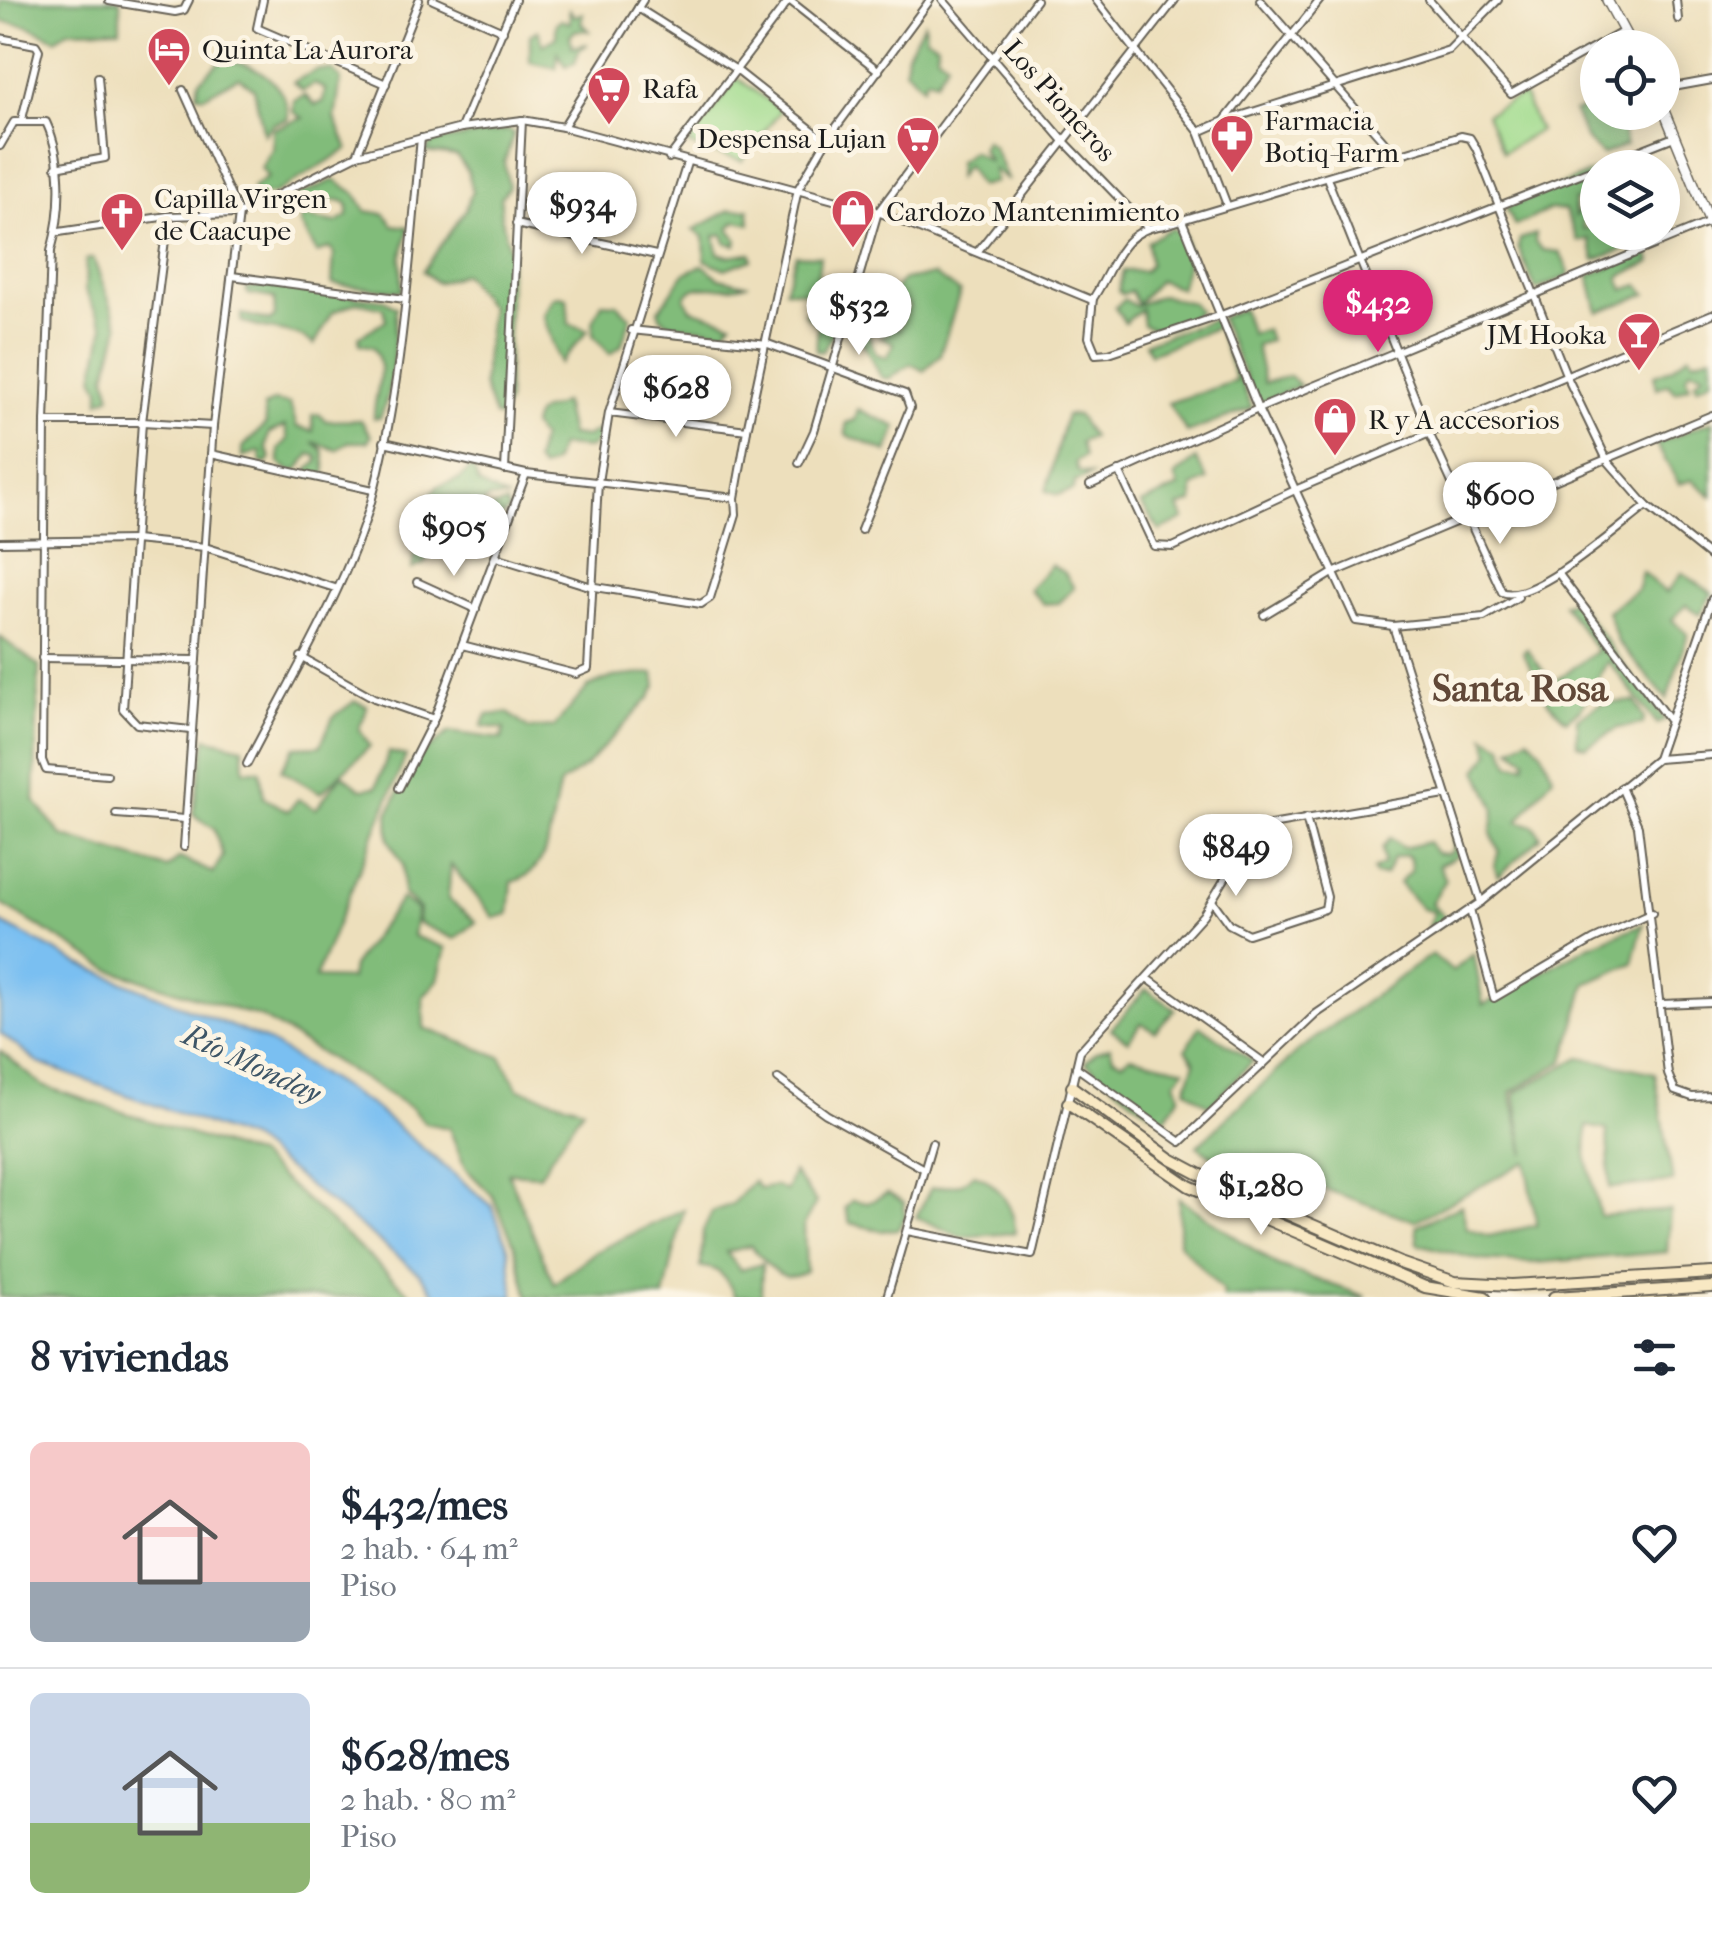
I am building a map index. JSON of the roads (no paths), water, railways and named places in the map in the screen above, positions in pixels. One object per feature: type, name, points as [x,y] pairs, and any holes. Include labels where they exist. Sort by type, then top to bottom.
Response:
[{"type":"main road","points":[[1072,1087],[1171,1159],[1218,1184],[1456,1282],[1512,1285],[1712,1274]]},
{"type":"main road","points":[[1068,1102],[1189,1186],[1426,1287],[1485,1297]]},
{"type":"main road","points":[[1554,1297],[1712,1286]]},
{"type":"street","points":[[109,1],[175,12],[184,10],[188,0]]},
{"type":"street","points":[[264,0],[257,28],[386,84]]},
{"type":"street","points":[[357,155],[419,0]]},
{"type":"street","points":[[432,0],[503,31]]},
{"type":"street","points":[[461,128],[514,0]]},
{"type":"street","points":[[562,126],[643,0]]},
{"type":"street","points":[[669,158],[789,0],[879,72]]},
{"type":"street","points":[[496,557],[589,586],[701,604],[710,598],[736,514],[734,498],[798,189],[826,140],[930,0]]},
{"type":"street","name":"Los Pioneros","points":[[942,0],[1063,140],[1147,227]]},
{"type":"street","points":[[799,463],[833,369],[878,212],[1036,0]]},
{"type":"street","points":[[1096,0],[1199,132],[1227,205]]},
{"type":"street","points":[[978,251],[1175,0]]},
{"type":"street","points":[[1260,0],[1396,155]]},
{"type":"street","points":[[1224,121],[1320,0]]},
{"type":"street","points":[[1429,0],[1511,94],[1580,56]]},
{"type":"street","points":[[1199,132],[1449,50],[1498,0]]},
{"type":"street","points":[[1607,0],[1623,30]]},
{"type":"street","points":[[1676,0],[1678,20]]},
{"type":"street","points":[[638,8],[735,69],[826,140]]},
{"type":"street","points":[[0,38],[36,44],[40,50],[22,119]]},
{"type":"street","points":[[56,167],[105,158],[98,77]]},
{"type":"street","points":[[1680,86],[1712,80]]},
{"type":"street","points":[[182,90],[239,214],[214,426],[184,847]]},
{"type":"street","points":[[0,146],[8,128],[22,119],[46,122],[56,167],[59,232],[51,251],[44,422],[42,658],[46,770],[107,775]]},
{"type":"street","points":[[504,470],[522,120]]},
{"type":"street","points":[[59,232],[168,216],[239,214],[357,155],[461,128],[522,120],[562,126],[686,163],[878,212],[1093,298]]},
{"type":"street","points":[[1090,485],[1533,293],[1711,225],[1673,130]]},
{"type":"street","points":[[1676,137],[1496,207],[1359,258],[1219,316],[1096,354],[1089,338],[1093,298],[1117,250],[1147,227],[1327,178],[1461,136],[1470,138],[1496,207],[1567,377],[1607,460],[1647,506],[1712,558]]},
{"type":"street","points":[[247,764],[335,588],[373,490],[405,299],[421,138]]},
{"type":"street","points":[[462,645],[581,674],[589,664],[589,586],[598,482],[609,413],[686,163]]},
{"type":"street","points":[[1327,178],[1466,518],[1502,592],[1521,594]]},
{"type":"street","points":[[168,216],[142,422],[123,709],[130,720],[190,730]]},
{"type":"street","points":[[1182,220],[1258,409],[1356,621],[1393,626],[1484,618],[1558,573],[1647,506]]},
{"type":"street","points":[[516,224],[656,255]]},
{"type":"street","points":[[232,276],[405,299]]},
{"type":"street","points":[[1119,471],[1154,546],[1161,549],[1712,314]]},
{"type":"street","points":[[632,330],[768,344],[905,394],[909,400],[899,440],[861,530]]},
{"type":"street","points":[[609,413],[747,430]]},
{"type":"street","points":[[1264,616],[1333,573],[1712,416]]},
{"type":"street","points":[[44,422],[214,426]]},
{"type":"street","points":[[384,442],[526,474],[734,498]]},
{"type":"street","points":[[212,454],[373,490]]},
{"type":"street","points":[[399,788],[434,719],[526,474]]},
{"type":"street","points":[[0,542],[134,540],[205,547],[335,588]]},
{"type":"street","points":[[1558,573],[1668,719]]},
{"type":"street","points":[[417,582],[476,608]]},
{"type":"street","points":[[1657,760],[1711,603]]},
{"type":"street","points":[[1393,626],[1481,902]]},
{"type":"street","points":[[42,658],[126,656],[197,660]]},
{"type":"street","points":[[301,656],[374,698],[434,719]]},
{"type":"street","points":[[1076,1067],[1181,1142],[1262,1061],[1316,1014],[1481,902],[1657,760],[1712,755]]},
{"type":"street","points":[[1621,787],[1638,826],[1652,913],[1668,1074],[1674,1090],[1692,1097],[1712,1096]]},
{"type":"street","points":[[907,1231],[1032,1255],[1076,1067],[1088,1040],[1213,902],[1252,834],[1265,826],[1445,795]]},
{"type":"street","points":[[116,814],[186,818]]},
{"type":"street","points":[[1213,902],[1230,924],[1248,934],[1325,909],[1327,897],[1306,818]]},
{"type":"street","points":[[1470,910],[1494,998],[1593,940],[1652,913]]},
{"type":"street","points":[[1147,978],[1262,1061]]},
{"type":"street","points":[[1662,1004],[1712,1002]]},
{"type":"street","points":[[778,1079],[826,1114],[924,1169]]},
{"type":"street","points":[[887,1297],[932,1143]]},
{"type":"water","name":"Río Monday","points":[[0,922],[80,964],[265,1040],[372,1106],[492,1206],[509,1250],[514,1297],[437,1297],[420,1274],[251,1140],[38,1063],[0,1033]]},
{"type":"place","name":"Quinta La Aurora","points":[[169,87]]},
{"type":"place","name":"Rafa","points":[[609,126]]},
{"type":"place","name":"Farmacia Botiq-Farm","points":[[1232,174]]},
{"type":"place","name":"Despensa Lujan","points":[[918,176]]},
{"type":"place","name":"Cardozo Mantenimiento","points":[[853,249]]},
{"type":"place","name":"Capilla Virgen de Caacupe","points":[[122,252]]},
{"type":"place","name":"JM Hooka","points":[[1639,372]]},
{"type":"place","name":"R y A accesorios","points":[[1335,457]]},
{"type":"district","name":"Santa Rosa","points":[[1520,688]]}]
